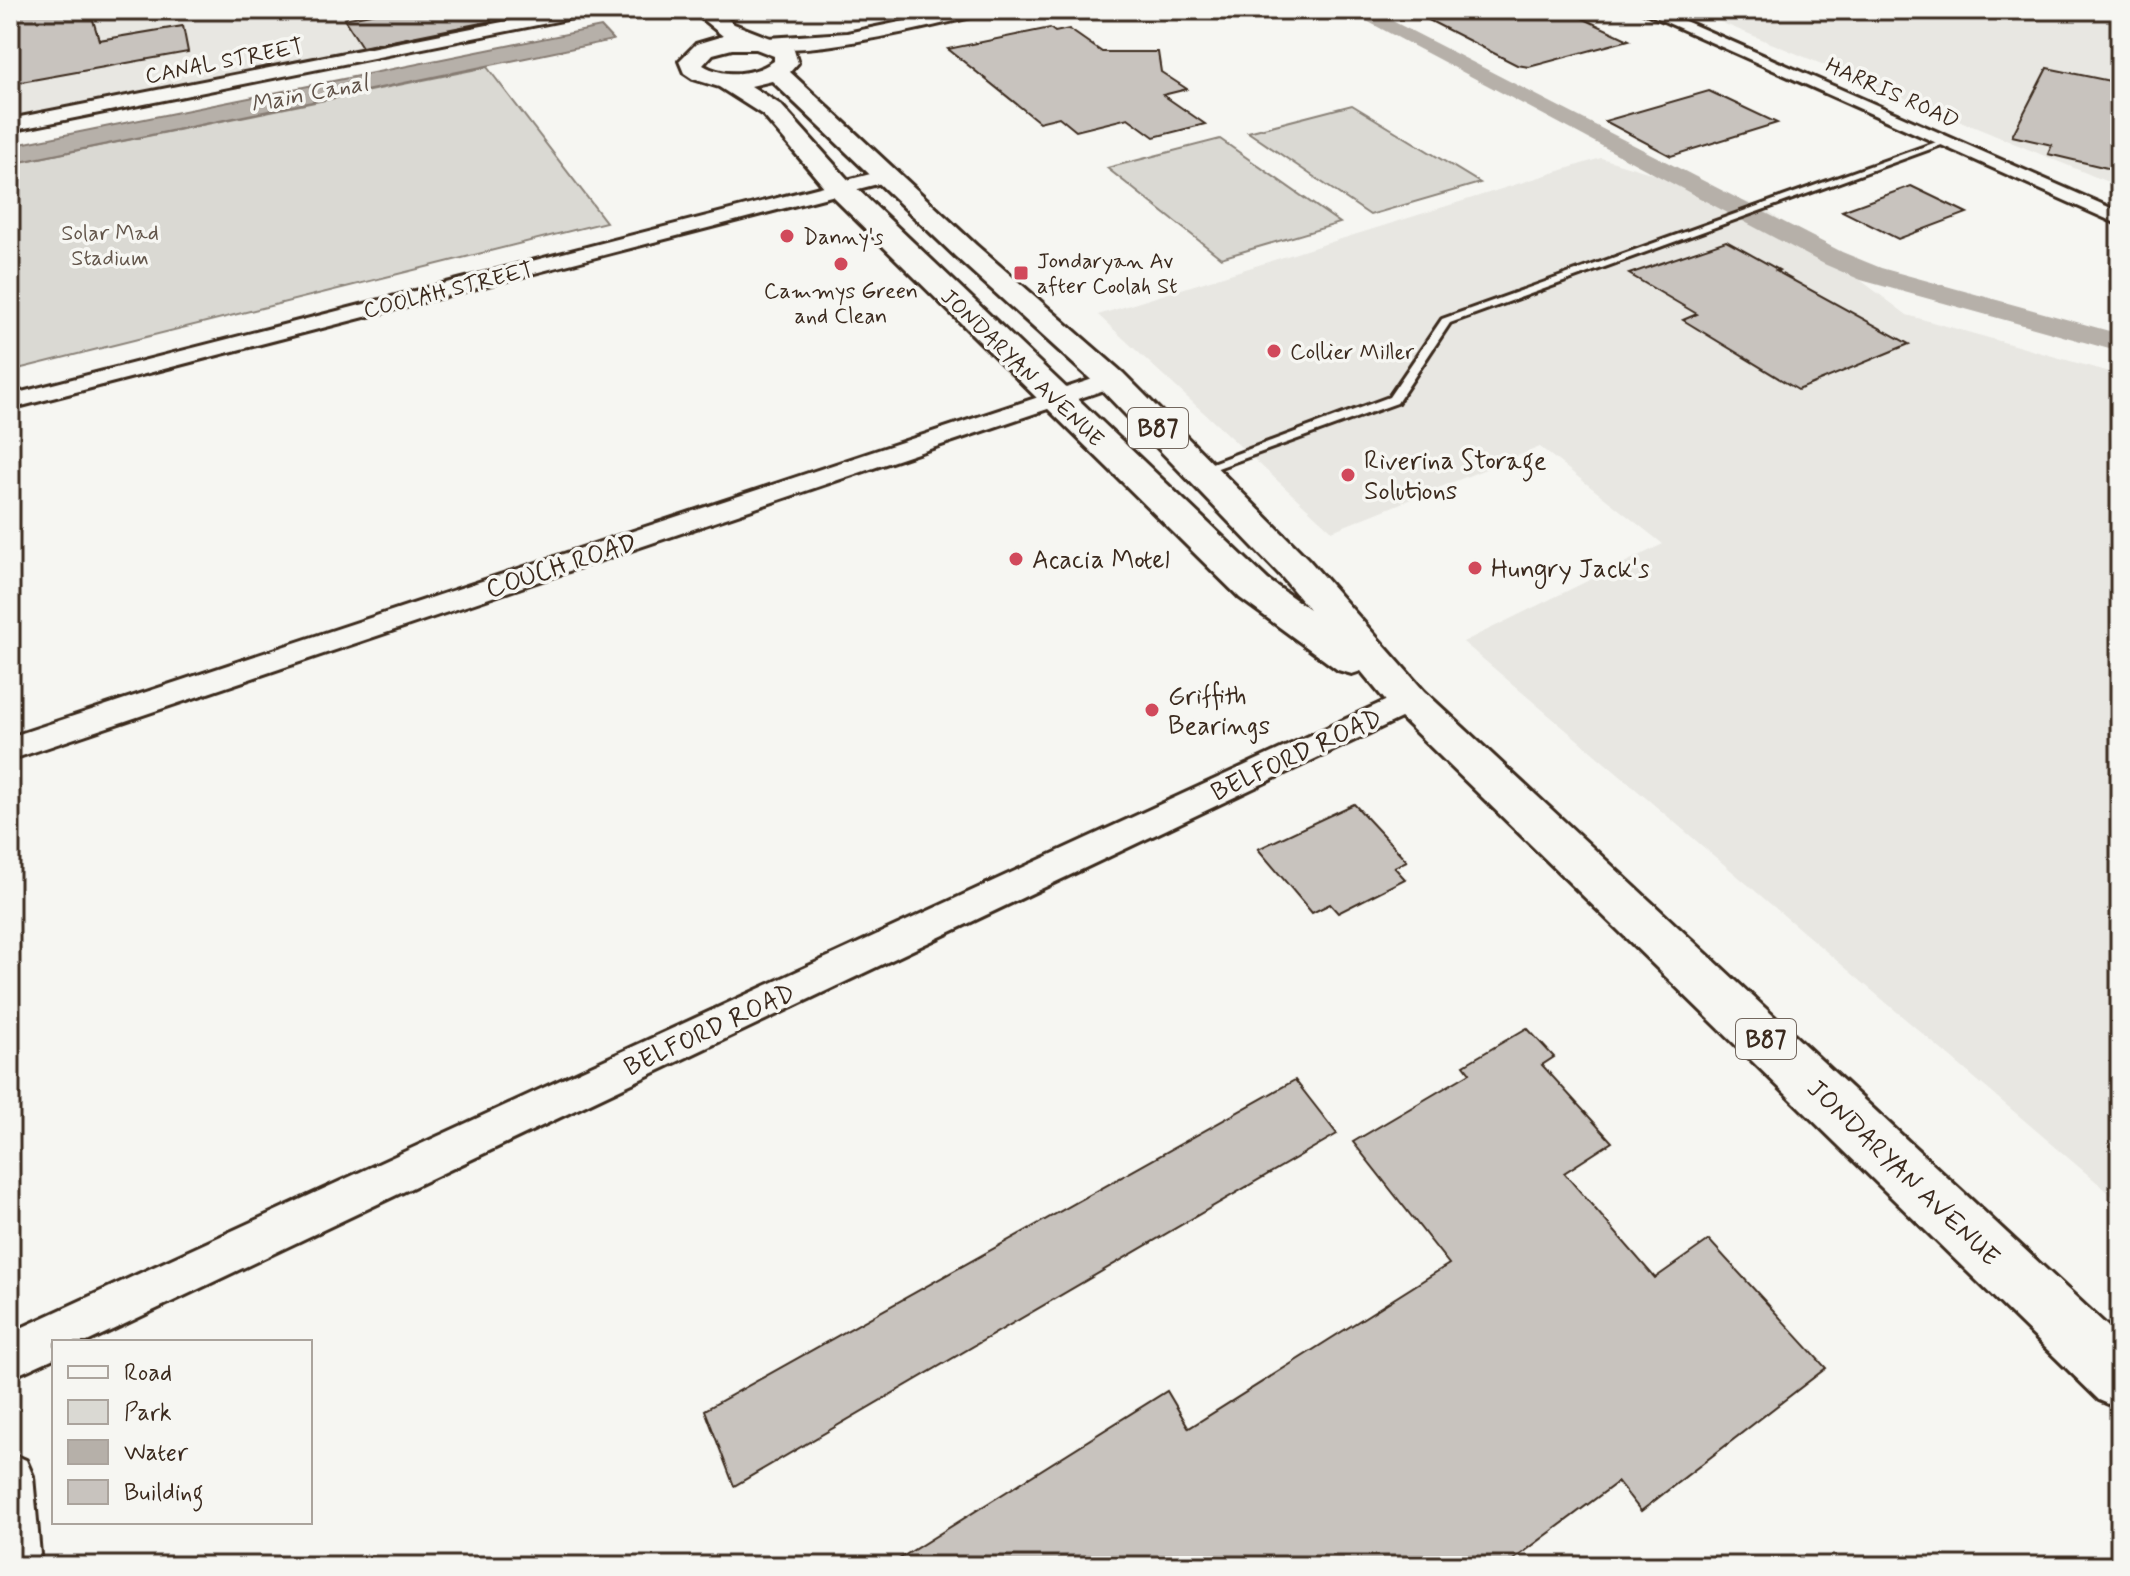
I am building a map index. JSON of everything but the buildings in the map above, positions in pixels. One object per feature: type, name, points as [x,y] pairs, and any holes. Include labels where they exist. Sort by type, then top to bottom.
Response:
[{"type":"main road","name":"B87","points":[[725,80],[699,74],[692,68],[691,61],[696,55],[694,39],[700,19],[778,47],[781,65]]},
{"type":"main road","points":[[696,55],[726,43],[759,42]]},
{"type":"main road","points":[[725,80],[752,78],[781,65]]},
{"type":"main road","name":"JONDARYAN AVENUE","points":[[781,65],[886,176],[1111,380],[1295,568],[1409,701],[2120,1379]]},
{"type":"main road","name":"JONDARYAN AVENUE","points":[[725,80],[772,110],[841,189],[1055,400],[1254,589],[1409,701]]},
{"type":"street","name":"CANAL STREET","points":[[10,125],[587,10]]},
{"type":"street","points":[[759,42],[791,44],[877,32],[980,10]]},
{"type":"street","name":"HARRIS ROAD","points":[[1647,10],[2120,219]]},
{"type":"street","points":[[781,65],[877,32]]},
{"type":"street","name":"COOLAH STREET","points":[[10,402],[886,176]]},
{"type":"street","name":"COUCH ROAD","points":[[10,749],[1111,380]]},
{"type":"street","name":"BELFORD ROAD","points":[[10,1356],[1409,701]]},
{"type":"street","points":[[10,1476],[17,1566]]},
{"type":"lane","points":[[1199,470],[1393,400],[1446,321],[1945,142]]},
{"type":"shaded area","points":[[10,10],[554,10],[10,116]]},
{"type":"shaded area","points":[[1691,10],[2120,10],[2120,187]]},
{"type":"shaded area","points":[[1601,158],[1763,207],[1907,315],[2120,375],[2120,1202],[1463,642],[1663,544],[1540,447],[1332,531],[1098,315]]},
{"type":"green space","name":"Solar Mad Stadium","points":[[487,67],[606,222],[10,371],[10,164]]},
{"type":"green space","points":[[1352,105],[1480,183],[1370,215],[1248,132]]},
{"type":"green space","points":[[1220,139],[1340,223],[1221,258],[1107,168]]},
{"type":"water","name":"Main Canal","points":[[601,27],[613,40],[10,164],[10,146]]},
{"type":"waterway","points":[[1356,10],[1833,258],[1871,274],[2120,343]]},
{"type":"place","name":"Danny's","points":[[787,236]]},
{"type":"place","name":"Cammys Green and Clean","points":[[841,264]]},
{"type":"place","name":"Jondaryan Av after Coolah St","points":[[1021,273]]},
{"type":"place","name":"Collier Miller","points":[[1274,351]]},
{"type":"place","name":"Riverina Storage Solutions","points":[[1348,475]]},
{"type":"place","name":"Acacia Motel","points":[[1016,559]]},
{"type":"place","name":"Hungry Jack's","points":[[1475,568]]},
{"type":"place","name":"Griffith Bearings","points":[[1152,710]]}]
